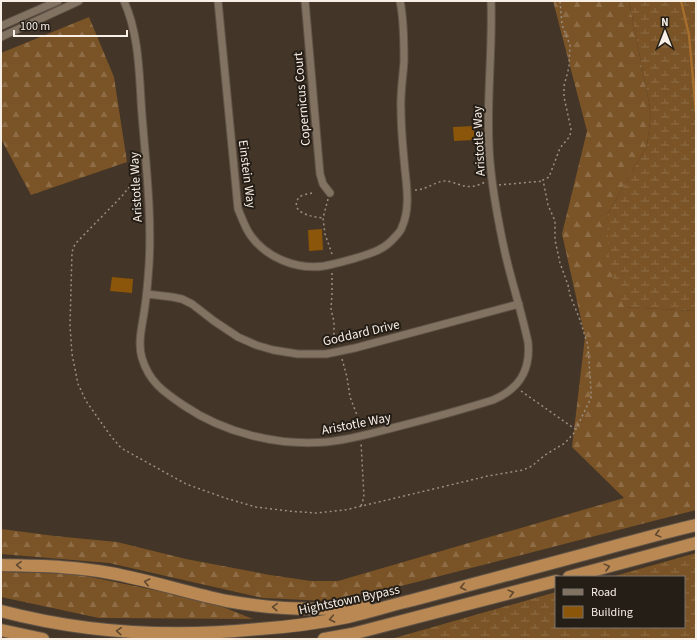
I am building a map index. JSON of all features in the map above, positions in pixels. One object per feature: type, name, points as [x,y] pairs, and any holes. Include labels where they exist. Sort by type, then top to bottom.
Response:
[{"type":"highway","name":"Hightstown Bypass","points":[[1,611],[47,622],[116,631],[197,633],[268,629],[348,616],[696,525]]},
{"type":"highway","points":[[573,576],[696,543]]},
{"type":"highway","points":[[1,565],[69,567],[111,573],[228,601],[263,606],[346,608],[425,597]]},
{"type":"highway","points":[[324,639],[352,634],[555,580]]},
{"type":"highway","points":[[365,639],[490,598]]},
{"type":"highway","points":[[1,630],[43,639]]},
{"type":"street","points":[[1,26],[58,1]]},
{"type":"street","points":[[1,37],[79,1]]},
{"type":"street","name":"Aristotle Way","points":[[124,1],[136,41],[149,204],[149,264],[147,294],[140,344],[142,358],[147,371],[162,390],[190,410],[208,419],[246,434],[306,443],[327,442],[360,437],[493,400],[504,395],[522,378],[527,366],[529,352],[528,342],[506,258],[493,183],[488,120],[492,25],[491,1]]},
{"type":"street","name":"Einstein Way","points":[[218,1],[238,209],[251,236],[259,245],[275,257],[292,264],[304,266],[332,264],[378,251],[386,246],[401,229],[405,218],[407,191],[401,124],[404,45],[400,1]]},
{"type":"street","name":"Copernicus Court","points":[[305,1],[320,174],[323,184],[330,193]]},
{"type":"street","name":"Goddard Drive","points":[[147,294],[172,296],[182,299],[192,304],[238,337],[256,345],[273,350],[298,354],[339,352],[519,304]]},
{"type":"path","points":[[407,191],[417,190],[446,181],[473,187],[485,182],[493,183],[543,180]]},
{"type":"path","points":[[312,193],[300,196],[297,200],[297,208],[300,212],[308,216],[323,218]]},
{"type":"path","points":[[330,193],[323,218],[325,234],[333,258],[331,269],[332,293],[330,309],[334,322],[334,337],[344,365],[350,397],[357,416],[362,456],[364,497],[360,506]]},
{"type":"path","points":[[515,386],[576,429]]},
{"type":"green space","points":[[553,1],[629,1],[651,113],[647,146],[607,215],[625,307],[696,311],[696,510],[405,585],[327,601],[263,598],[109,563],[1,554],[1,529],[117,542],[186,559],[270,575],[311,581],[338,581],[624,498],[572,447],[585,337],[562,234],[587,131]]},
{"type":"green space","points":[[629,1],[696,1],[696,311],[624,307],[609,268],[607,215],[647,146],[651,113]]},
{"type":"green space","points":[[89,17],[114,77],[127,162],[31,195],[1,139],[1,53]]},
{"type":"green space","points":[[696,553],[696,639],[391,639],[555,592],[555,628],[685,628],[685,576],[615,576]]},
{"type":"green space","points":[[1,572],[76,574],[208,601],[253,619],[99,618],[1,597]]},
{"type":"building","points":[[474,126],[474,140],[454,141],[453,127]]},
{"type":"building","points":[[322,229],[323,250],[309,251],[308,230]]},
{"type":"building","points":[[112,277],[133,279],[132,293],[110,291]]},
{"type":"waterway","points":[[681,1],[689,35],[696,112]]}]
